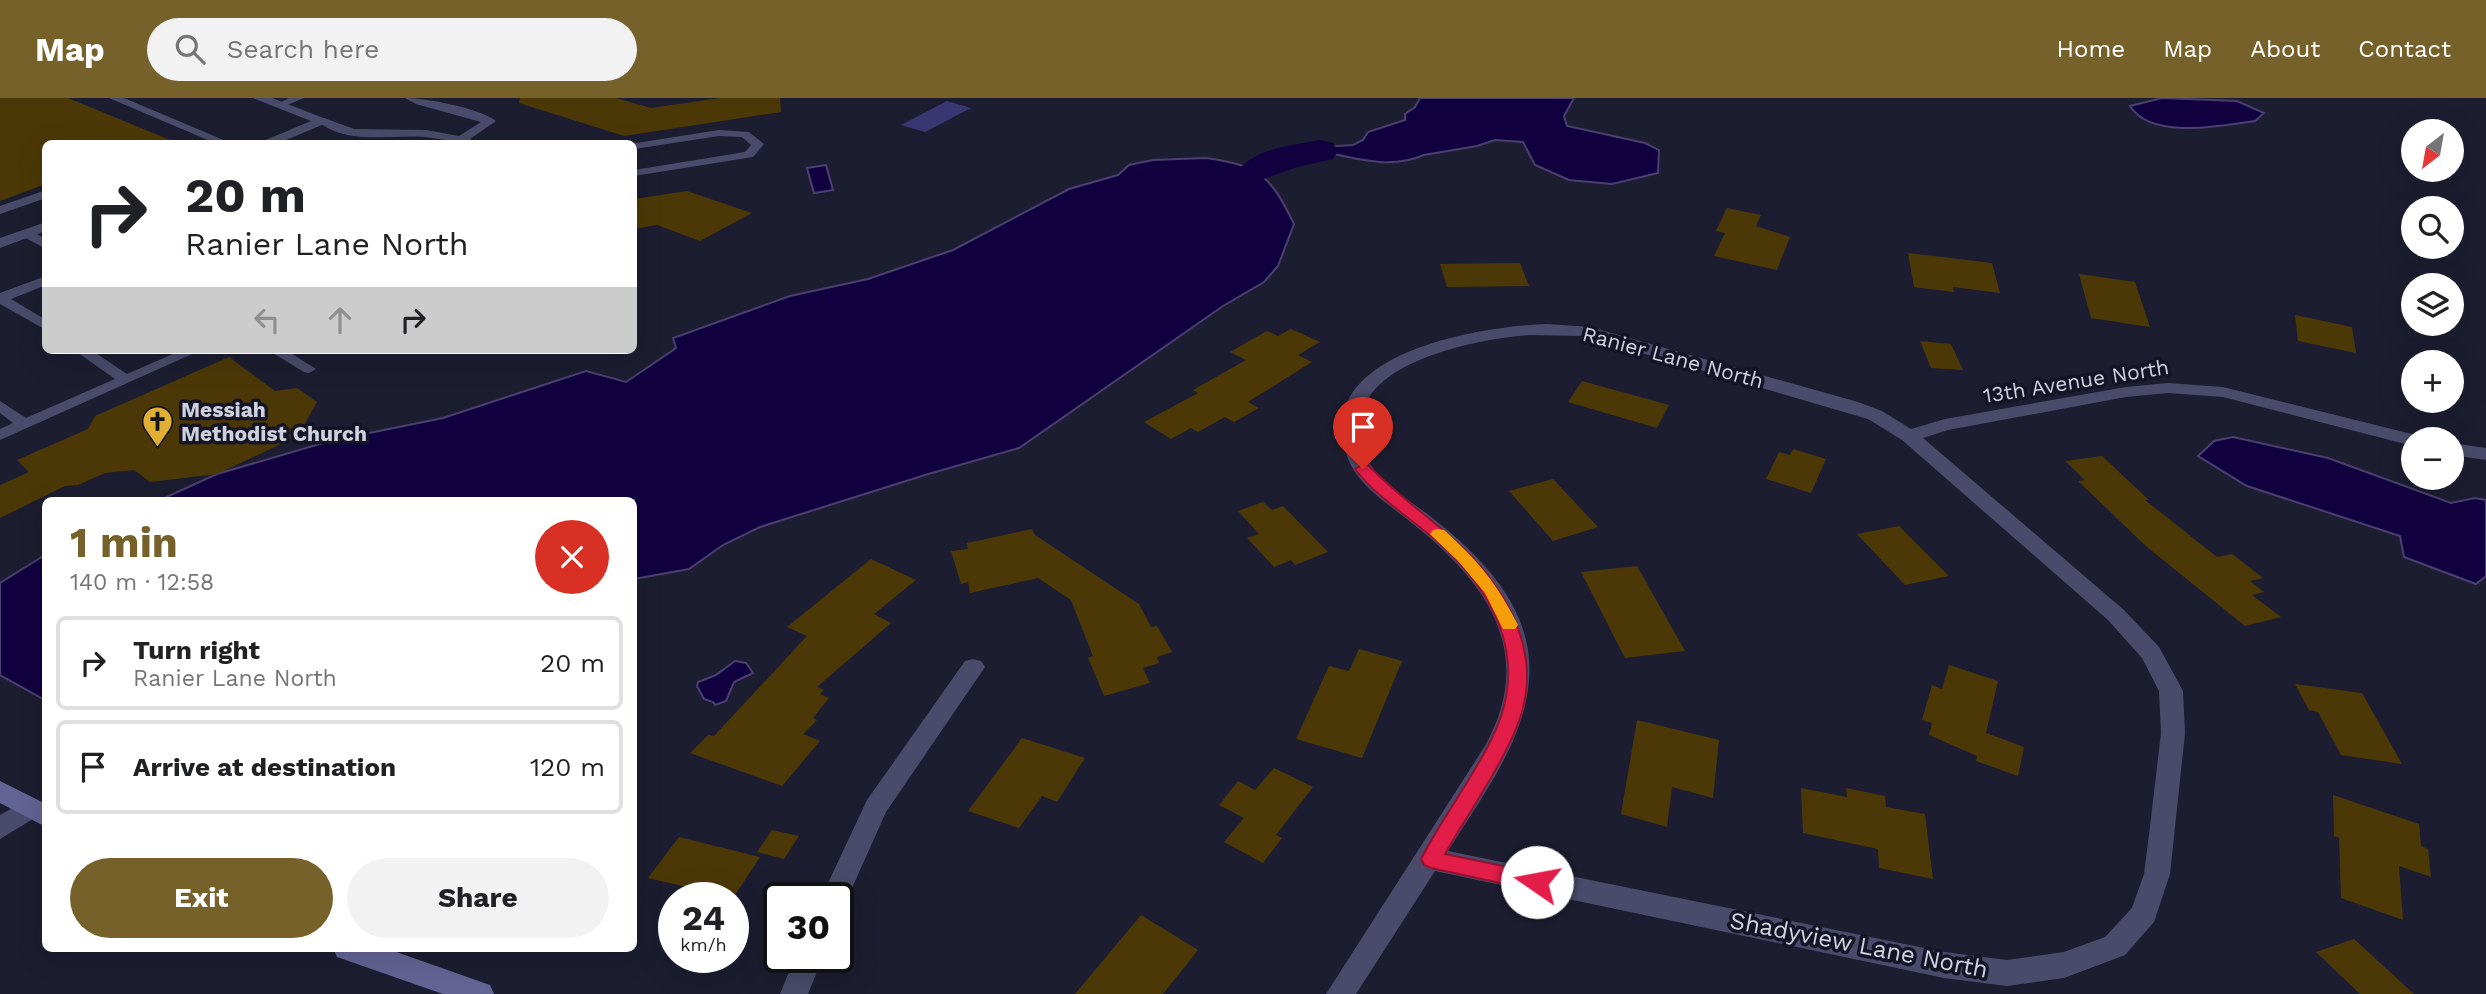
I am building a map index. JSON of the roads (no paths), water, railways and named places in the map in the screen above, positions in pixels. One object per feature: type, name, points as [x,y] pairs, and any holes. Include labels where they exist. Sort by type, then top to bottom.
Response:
[{"type":"main road","points":[[0,791],[37,813]]},
{"type":"main road","points":[[359,952],[480,994]]},
{"type":"street","points":[[260,98],[324,121]]},
{"type":"street","points":[[274,140],[324,121]]},
{"type":"street","points":[[0,243],[42,227]]},
{"type":"street","name":"Ranier Lane North","points":[[1340,994],[1431,859],[1500,742],[1514,707],[1518,661],[1508,623],[1492,590],[1449,544],[1387,494],[1363,469],[1351,442],[1352,416],[1360,393],[1381,373],[1409,358],[1510,329],[1548,328],[1584,331],[1851,406],[1875,415],[1909,436]]},
{"type":"street","name":"13th Avenue North","points":[[1909,436],[1945,425],[2155,387],[2223,392],[2401,437]]},
{"type":"street","name":"Shadyview Lane North","points":[[1431,859],[1944,965],[2007,973],[2064,965],[2115,946],[2144,914],[2157,874],[2173,733],[2171,691],[2151,653],[2116,615],[1909,436]]},
{"type":"street","points":[[2464,451],[2486,454]]},
{"type":"street","points":[[841,882],[876,807],[973,667]]},
{"type":"street","points":[[0,828],[37,813]]},
{"type":"street","points":[[794,994],[803,973]]},
{"type":"lane","points":[[114,98],[219,140]]},
{"type":"lane","points":[[280,105],[299,98]]},
{"type":"lane","points":[[324,121],[338,130],[367,134],[411,133],[451,140],[490,121],[468,112],[432,107],[410,98]]},
{"type":"lane","points":[[637,146],[719,133],[745,134],[758,144],[749,155],[637,173]]},
{"type":"lane","points":[[209,140],[214,138]]},
{"type":"lane","points":[[0,211],[42,195]]},
{"type":"lane","points":[[27,233],[42,242]]},
{"type":"lane","points":[[1,298],[42,282]]},
{"type":"lane","points":[[1,298],[42,324]]},
{"type":"lane","points":[[87,354],[126,380]]},
{"type":"lane","points":[[0,435],[186,354]]},
{"type":"lane","points":[[282,354],[309,369]]},
{"type":"lane","points":[[0,406],[24,424]]},
{"type":"waterway","points":[[1258,170],[1286,158],[1320,151]]},
{"type":"place","name":"Messiah Methodist Church","points":[[158,448]]}]
